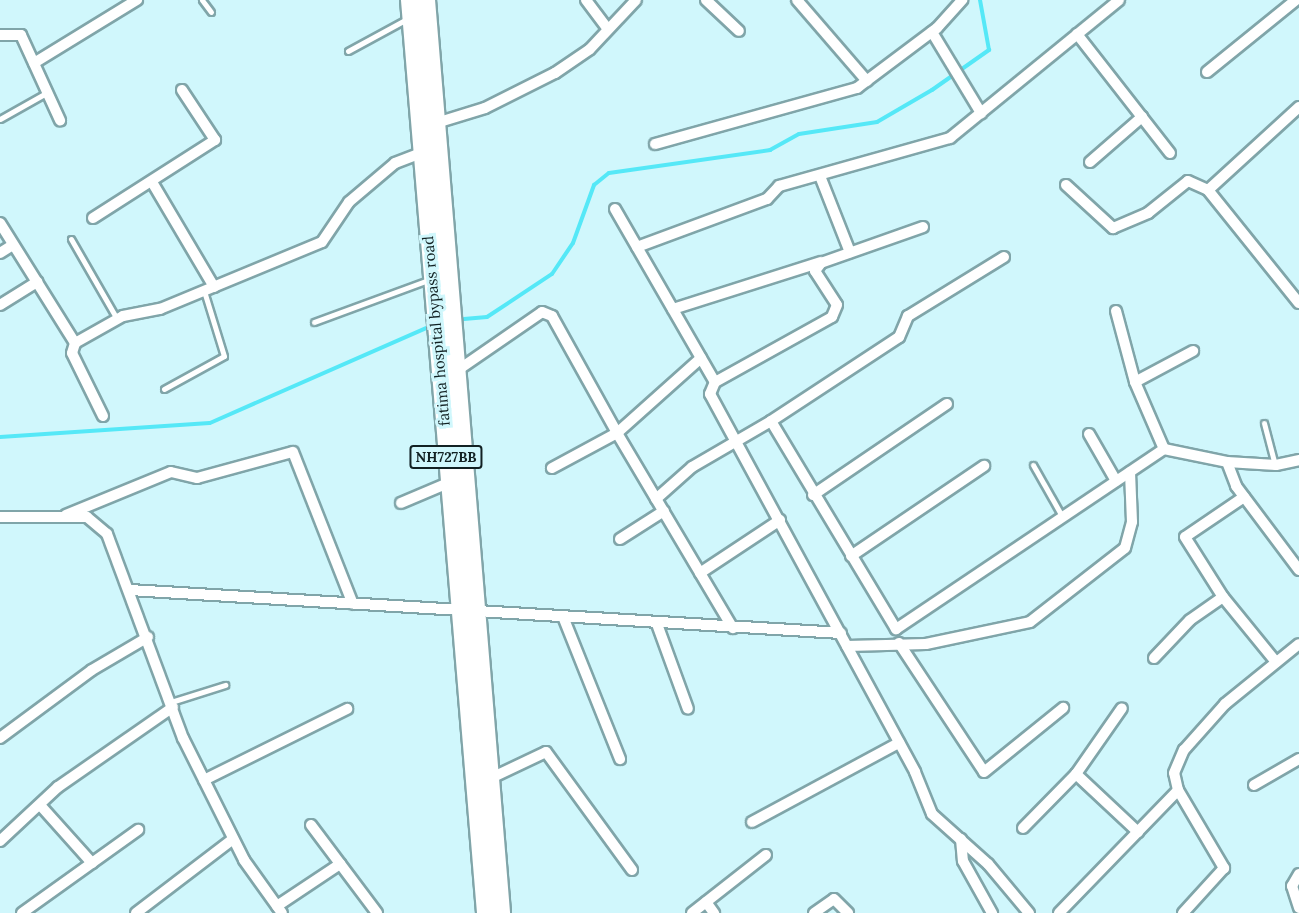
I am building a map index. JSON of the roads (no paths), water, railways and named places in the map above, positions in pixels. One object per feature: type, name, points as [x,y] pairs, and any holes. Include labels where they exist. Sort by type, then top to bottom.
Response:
[{"type":"highway","name":"fatima hospital bypass road","points":[[426,0],[428,125],[421,153],[432,278],[452,434],[468,611],[486,913]]},
{"type":"highway","name":"fatima hospital bypass road","points":[[410,8],[428,125],[458,370],[448,483],[468,611],[489,779],[501,913]]},
{"type":"street","points":[[34,63],[137,0]]},
{"type":"street","points":[[586,0],[606,27]]},
{"type":"street","points":[[428,125],[485,108],[555,73],[590,49],[606,27],[636,0]]},
{"type":"street","points":[[706,0],[739,30]]},
{"type":"street","points":[[797,0],[867,81]]},
{"type":"street","points":[[655,144],[836,96],[867,81],[932,32],[962,0]]},
{"type":"street","points":[[637,247],[767,200],[779,186],[932,146],[981,113],[1119,0]]},
{"type":"street","points":[[1207,72],[1296,0]]},
{"type":"street","points":[[932,32],[981,113]]},
{"type":"street","points":[[1077,34],[1170,153]]},
{"type":"street","points":[[0,35],[21,35],[60,120]]},
{"type":"street","points":[[93,218],[215,140],[182,90]]},
{"type":"street","points":[[1208,190],[1299,107]]},
{"type":"street","points":[[1090,162],[1142,117]]},
{"type":"street","points":[[103,416],[72,353],[75,343],[117,319],[209,289],[322,242],[349,202],[395,163],[421,153]]},
{"type":"street","points":[[820,176],[850,252]]},
{"type":"street","points":[[1066,185],[1113,228],[1148,213],[1188,181],[1208,190],[1299,303]]},
{"type":"street","points":[[152,182],[209,289]]},
{"type":"street","points":[[615,209],[715,382]]},
{"type":"street","points":[[0,224],[75,343]]},
{"type":"street","points":[[673,309],[923,227]]},
{"type":"street","points":[[0,253],[13,244]]},
{"type":"street","points":[[656,500],[735,438],[771,421],[899,337],[908,316],[1004,257]]},
{"type":"street","points":[[827,260],[815,271],[837,305],[832,317],[715,382],[710,394],[841,633],[899,743],[932,814],[961,839],[1029,913]]},
{"type":"street","points":[[0,305],[37,282]]},
{"type":"street","points":[[1116,311],[1136,382],[1164,449]]},
{"type":"street","points":[[458,370],[548,312],[733,628]]},
{"type":"street","points":[[1136,382],[1193,351]]},
{"type":"street","points":[[552,468],[617,433],[701,358]]},
{"type":"street","points":[[813,495],[947,404]]},
{"type":"street","points":[[771,421],[903,644],[984,772],[1063,708]]},
{"type":"street","points":[[1089,434],[1116,481]]},
{"type":"street","points":[[896,629],[1164,449],[1227,462],[1275,465],[1299,460]]},
{"type":"street","points":[[63,516],[171,472],[197,478],[293,452],[352,604]]},
{"type":"street","points":[[1227,462],[1244,497],[1299,570]]},
{"type":"street","points":[[851,556],[984,466]]},
{"type":"street","points":[[847,646],[903,644],[1012,629],[1104,569],[1125,548],[1132,522],[1130,472]]},
{"type":"street","points":[[402,503],[448,483]]},
{"type":"street","points":[[1244,497],[1185,537],[1223,597],[1276,662]]},
{"type":"street","points":[[620,538],[664,511]]},
{"type":"street","points":[[0,517],[87,517],[107,534],[172,705],[204,780],[234,839],[279,909],[340,864]]},
{"type":"street","points":[[700,573],[780,520]]},
{"type":"street","points":[[130,590],[564,619],[841,633]]},
{"type":"street","points":[[1154,658],[1190,620],[1223,597]]},
{"type":"street","points":[[564,619],[620,759]]},
{"type":"street","points":[[657,624],[688,709]]},
{"type":"street","points":[[0,738],[92,670],[148,637]]},
{"type":"street","points":[[1183,913],[1224,868],[1178,790],[1174,773],[1184,750],[1225,704],[1299,644]]},
{"type":"street","points":[[0,841],[40,805],[172,705]]},
{"type":"street","points":[[1023,828],[1076,774],[1122,708]]},
{"type":"street","points":[[204,780],[347,709]]},
{"type":"street","points":[[752,822],[899,743]]},
{"type":"street","points":[[489,779],[546,752],[632,870]]},
{"type":"street","points":[[1254,785],[1299,759]]},
{"type":"street","points":[[1076,774],[1138,832]]},
{"type":"street","points":[[1059,913],[1178,790]]},
{"type":"street","points":[[40,805],[92,863]]},
{"type":"street","points":[[311,825],[378,913]]},
{"type":"street","points":[[22,913],[138,830]]},
{"type":"street","points":[[136,913],[234,839]]},
{"type":"street","points":[[961,839],[963,861],[992,913]]},
{"type":"street","points":[[692,913],[766,855]]},
{"type":"street","points":[[1299,874],[1292,886],[1299,908]]},
{"type":"street","points":[[814,913],[834,899],[848,913]]},
{"type":"street","points":[[706,902],[714,913]]},
{"type":"lane","points":[[202,0],[211,12]]},
{"type":"lane","points":[[348,51],[410,8]]},
{"type":"lane","points":[[0,119],[48,92]]},
{"type":"lane","points":[[71,239],[117,319]]},
{"type":"lane","points":[[314,322],[432,278]]},
{"type":"lane","points":[[164,389],[224,356],[209,289]]},
{"type":"lane","points":[[1264,423],[1275,465]]},
{"type":"lane","points":[[1033,465],[1062,516]]},
{"type":"lane","points":[[172,705],[225,685]]},
{"type":"waterway","points":[[464,319],[487,317],[552,274],[573,243],[594,185],[609,173],[770,150],[799,134],[877,122],[932,90],[989,50],[980,0]]},
{"type":"waterway","points":[[0,437],[210,423],[429,327]]}]
